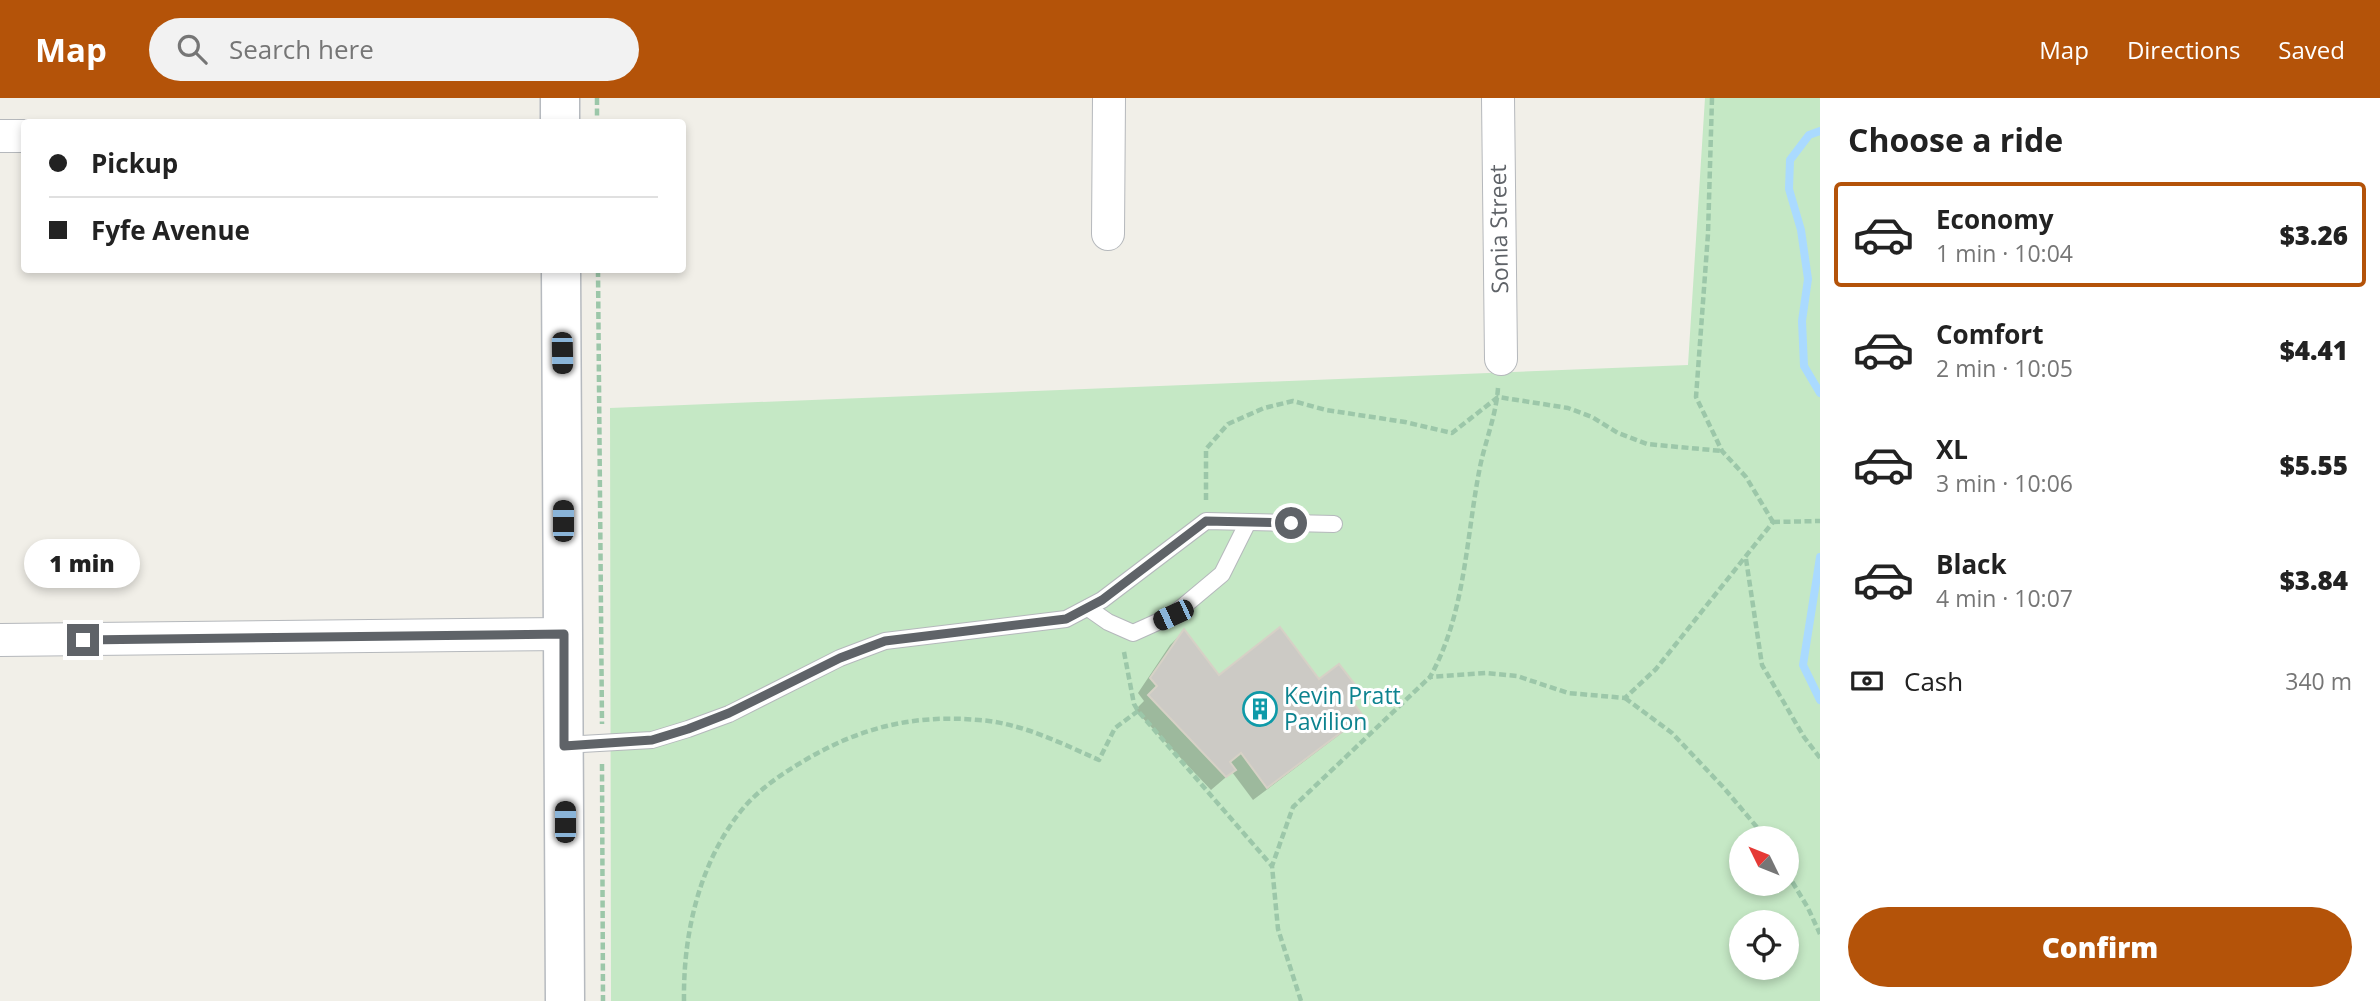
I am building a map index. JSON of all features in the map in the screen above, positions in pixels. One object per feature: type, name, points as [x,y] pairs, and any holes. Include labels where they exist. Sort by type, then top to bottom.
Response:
[{"type":"street","points":[[560,98],[560,119]]},
{"type":"street","points":[[1108,234],[1109,98]]},
{"type":"street","name":"Sonia Street","points":[[1498,98],[1501,359]]},
{"type":"street","points":[[0,136],[21,136]]},
{"type":"street","points":[[561,273],[565,1001]]},
{"type":"street","points":[[0,640],[564,634]]},
{"type":"lane","points":[[564,746],[652,740],[688,729],[729,713],[840,658],[885,641],[1066,619],[1102,600],[1206,521],[1334,524]]},
{"type":"lane","points":[[1088,608],[1108,622],[1133,633],[1173,615],[1222,574],[1248,522]]},
{"type":"path","points":[[597,98],[597,119]]},
{"type":"path","points":[[1712,98],[1708,222],[1696,397],[1723,451],[1746,477],[1773,522]]},
{"type":"path","points":[[598,273],[603,1001]]},
{"type":"path","points":[[1301,1001],[1278,929],[1272,866],[1293,807],[1430,677],[1442,656],[1460,593],[1479,471],[1498,397],[1501,359]]},
{"type":"path","points":[[1206,521],[1206,449],[1228,424],[1264,408],[1293,401],[1326,410],[1405,422],[1452,433],[1498,397],[1568,408],[1647,444],[1723,451]]},
{"type":"path","points":[[1773,522],[1820,521]]},
{"type":"path","points":[[1625,698],[1656,669],[1773,522]]},
{"type":"path","points":[[1746,558],[1762,665],[1804,737],[1820,758]]},
{"type":"path","points":[[1119,627],[1134,704],[1138,712],[1272,866]]},
{"type":"path","points":[[1430,677],[1486,673],[1517,676],[1568,692],[1625,698],[1672,733],[1756,826]]},
{"type":"path","points":[[684,1001],[685,951],[705,875],[737,816],[760,791],[789,770],[852,735],[896,723],[940,719],[981,720],[1018,728],[1052,739],[1099,760],[1115,728],[1138,712]]},
{"type":"path","points":[[1799,893],[1820,934]]},
{"type":"green space","points":[[1705,98],[1820,98],[1820,1001],[611,1001],[610,408],[1688,365]]},
{"type":"building","name":"Kevin Pratt Pavilion","points":[[1280,627],[1319,679],[1339,664],[1363,695],[1353,702],[1363,716],[1267,788],[1241,753],[1230,762],[1236,770],[1226,777],[1148,695],[1157,686],[1150,678],[1184,629],[1219,675]]},
{"type":"waterway","points":[[1820,131],[1809,135],[1790,160],[1789,189],[1801,230],[1808,279],[1802,321],[1804,366],[1820,393]]},
{"type":"waterway","points":[[1820,557],[1803,665],[1820,700]]},
{"type":"place","name":"Kevin Pratt Pavilion","points":[[1260,709]]},
{"type":"route","points":[[83,640],[564,634],[564,746],[602,745],[652,740],[688,729],[729,713],[840,658],[885,641],[1066,619],[1102,600],[1206,521],[1291,523]]}]
